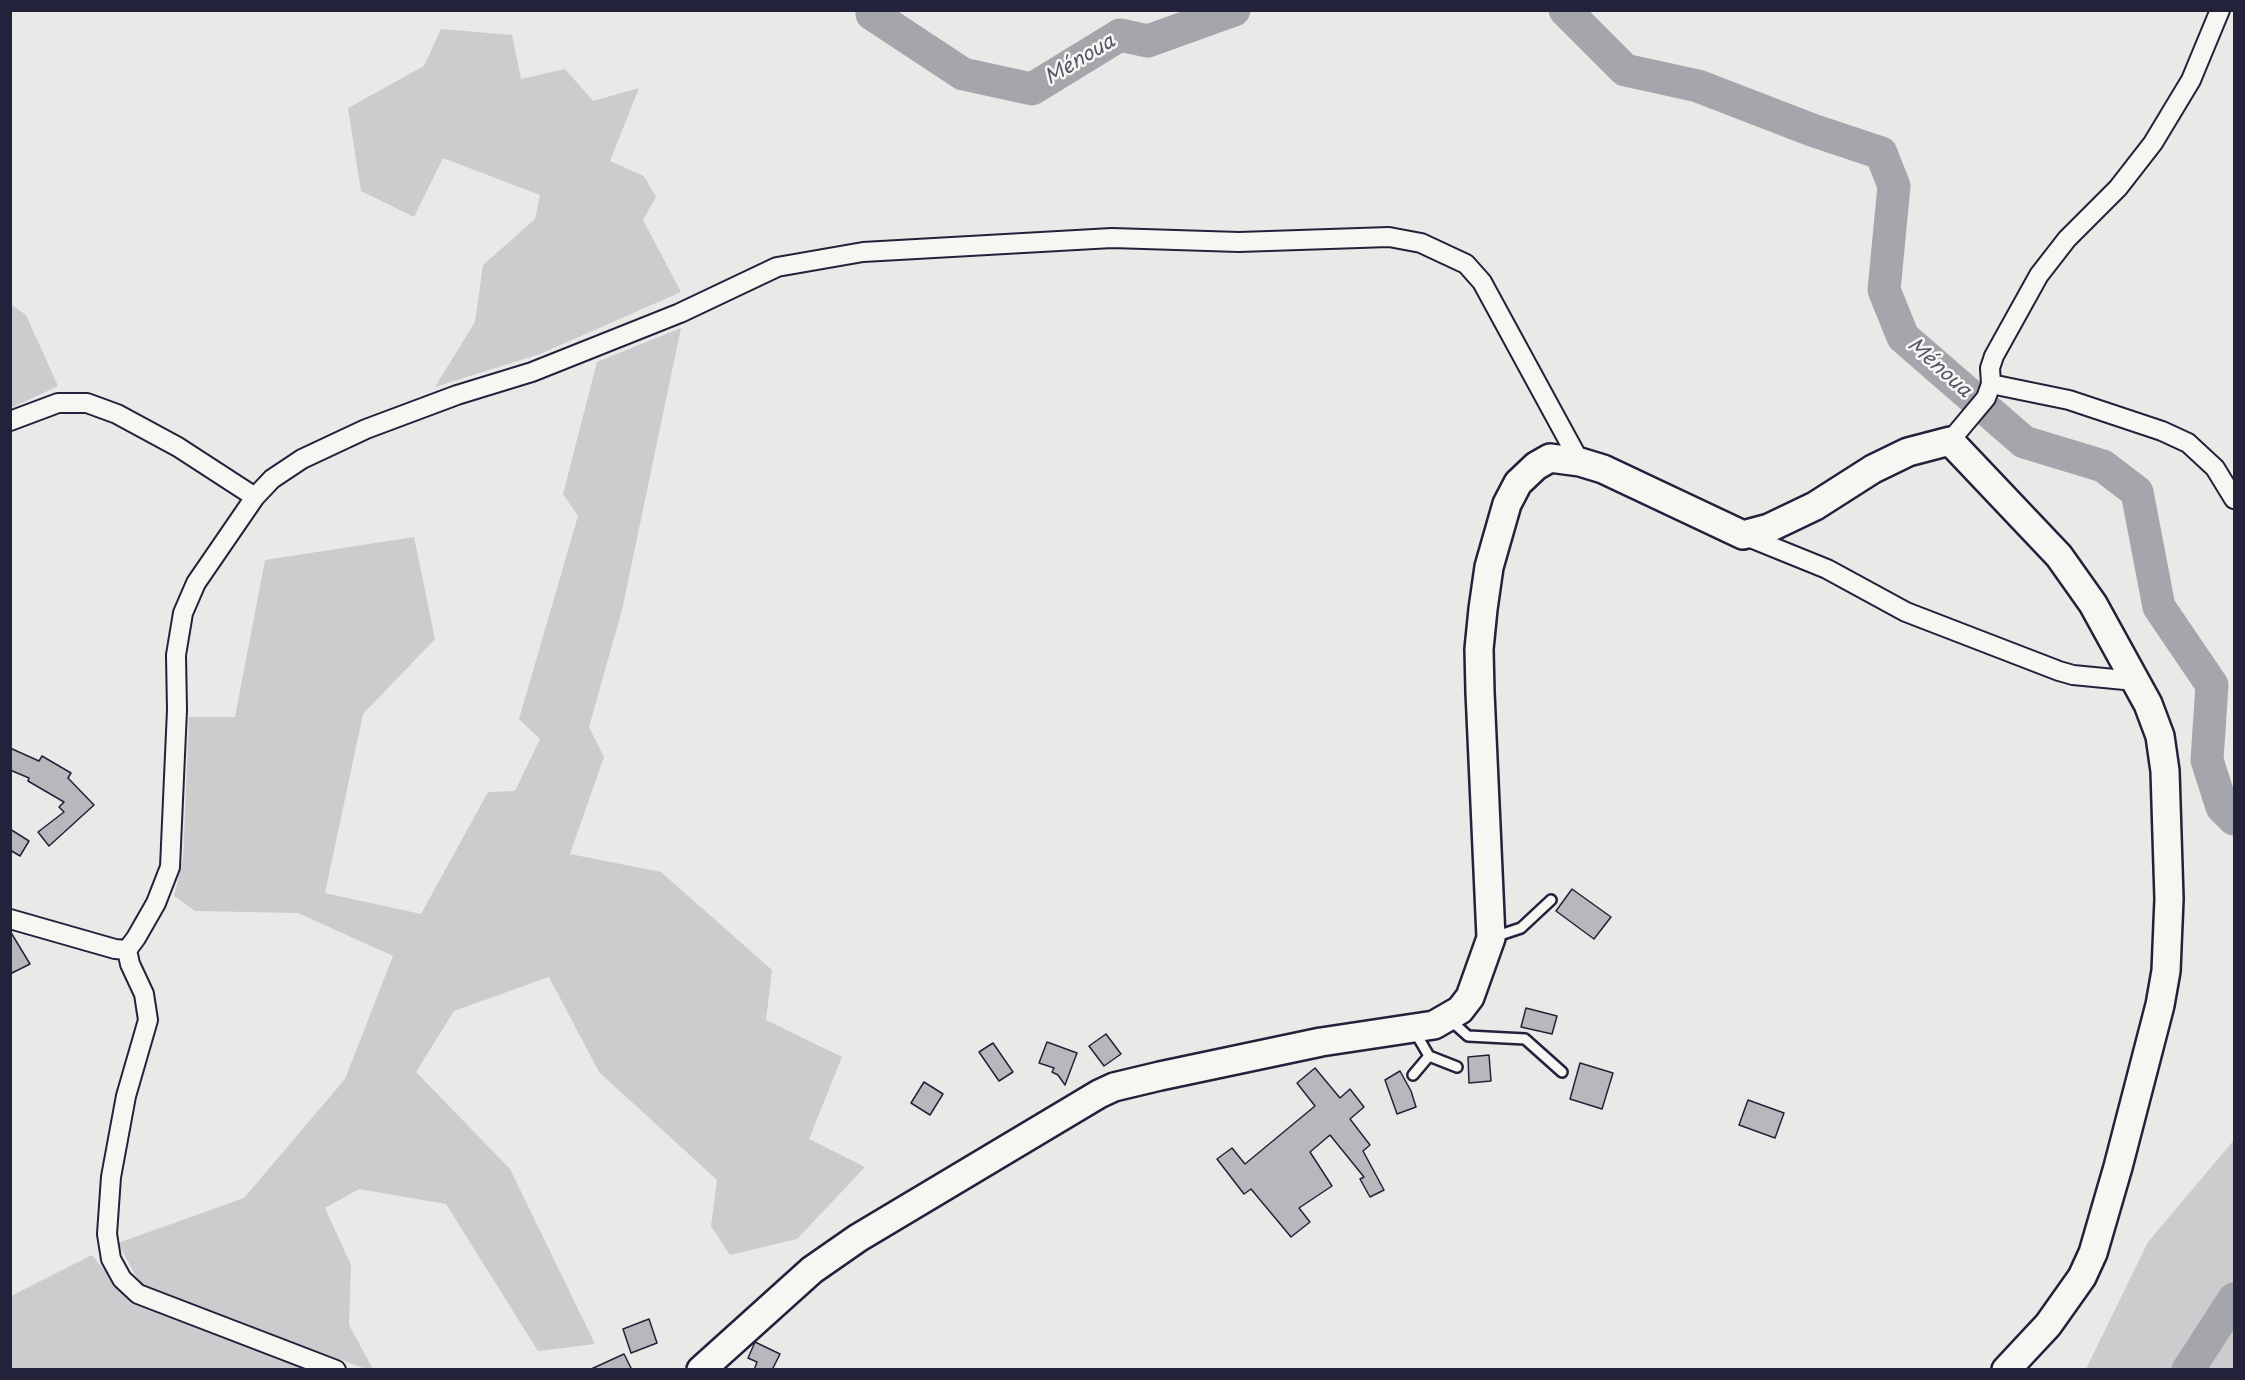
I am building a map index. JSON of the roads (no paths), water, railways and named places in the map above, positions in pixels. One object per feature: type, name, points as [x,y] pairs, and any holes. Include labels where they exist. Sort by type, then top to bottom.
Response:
[{"type":"street","points":[[1743,535],[1769,528],[1815,506],[1873,469],[1908,452],[1950,441],[1972,417],[1989,391],[1990,368],[1994,356],[2039,275],[2067,240],[2118,188],[2153,143],[2191,80],[2220,10]]},
{"type":"street","points":[[336,1370],[138,1293],[122,1279],[111,1259],[107,1234],[111,1177],[126,1095],[148,1020],[144,994],[130,964],[127,950],[156,903],[170,867],[177,710],[176,656],[183,613],[196,583],[255,497],[272,479],[302,459],[366,429],[457,395],[532,372],[680,313],[777,267],[863,252],[1112,238],[1239,242],[1389,237],[1421,243],[1466,264],[1482,282],[1580,462]]},
{"type":"street","points":[[1989,391],[2069,400],[2170,435],[2203,454],[2235,499]]},
{"type":"street","points":[[10,421],[58,403],[87,402],[117,414],[178,447],[255,497]]},
{"type":"street","points":[[1950,441],[2059,556],[2093,604],[2148,704],[2160,736],[2165,771],[2169,899],[2166,971],[2160,1005],[2093,1253],[2082,1277],[2048,1325],[2006,1370]]},
{"type":"street","points":[[700,1370],[812,1270],[858,1238],[1099,1094],[1114,1087],[1160,1076],[1321,1042],[1434,1025],[1460,1010],[1470,996],[1491,938],[1484,813],[1479,649],[1489,567],[1507,504],[1518,483],[1536,466],[1550,458],[1580,462],[1603,469],[1743,535],[1827,569],[1906,612],[2060,671],[2073,675],[2135,681]]},
{"type":"street","points":[[10,919],[127,950]]},
{"type":"lane","points":[[1491,938],[1521,928],[1551,900]]},
{"type":"lane","points":[[1449,1018],[1468,1036],[1525,1039],[1562,1072]]},
{"type":"lane","points":[[1413,1028],[1428,1056],[1458,1067]]},
{"type":"lane","points":[[1413,1075],[1428,1056]]},
{"type":"waterway","name":"Ménoua","points":[[872,10],[872,14],[963,74],[1032,89],[1120,35],[1148,41],[1234,10]]},
{"type":"waterway","name":"Ménoua","points":[[1565,10],[1625,70],[1698,86],[1812,130],[1881,153],[1894,186],[1884,290],[1903,337],[2024,442],[2103,466],[2137,492],[2159,607],[2212,685],[2207,760],[2222,807],[2234,819]]},
{"type":"waterway","name":"Ménoua","points":[[2188,1370],[2234,1299]]}]
